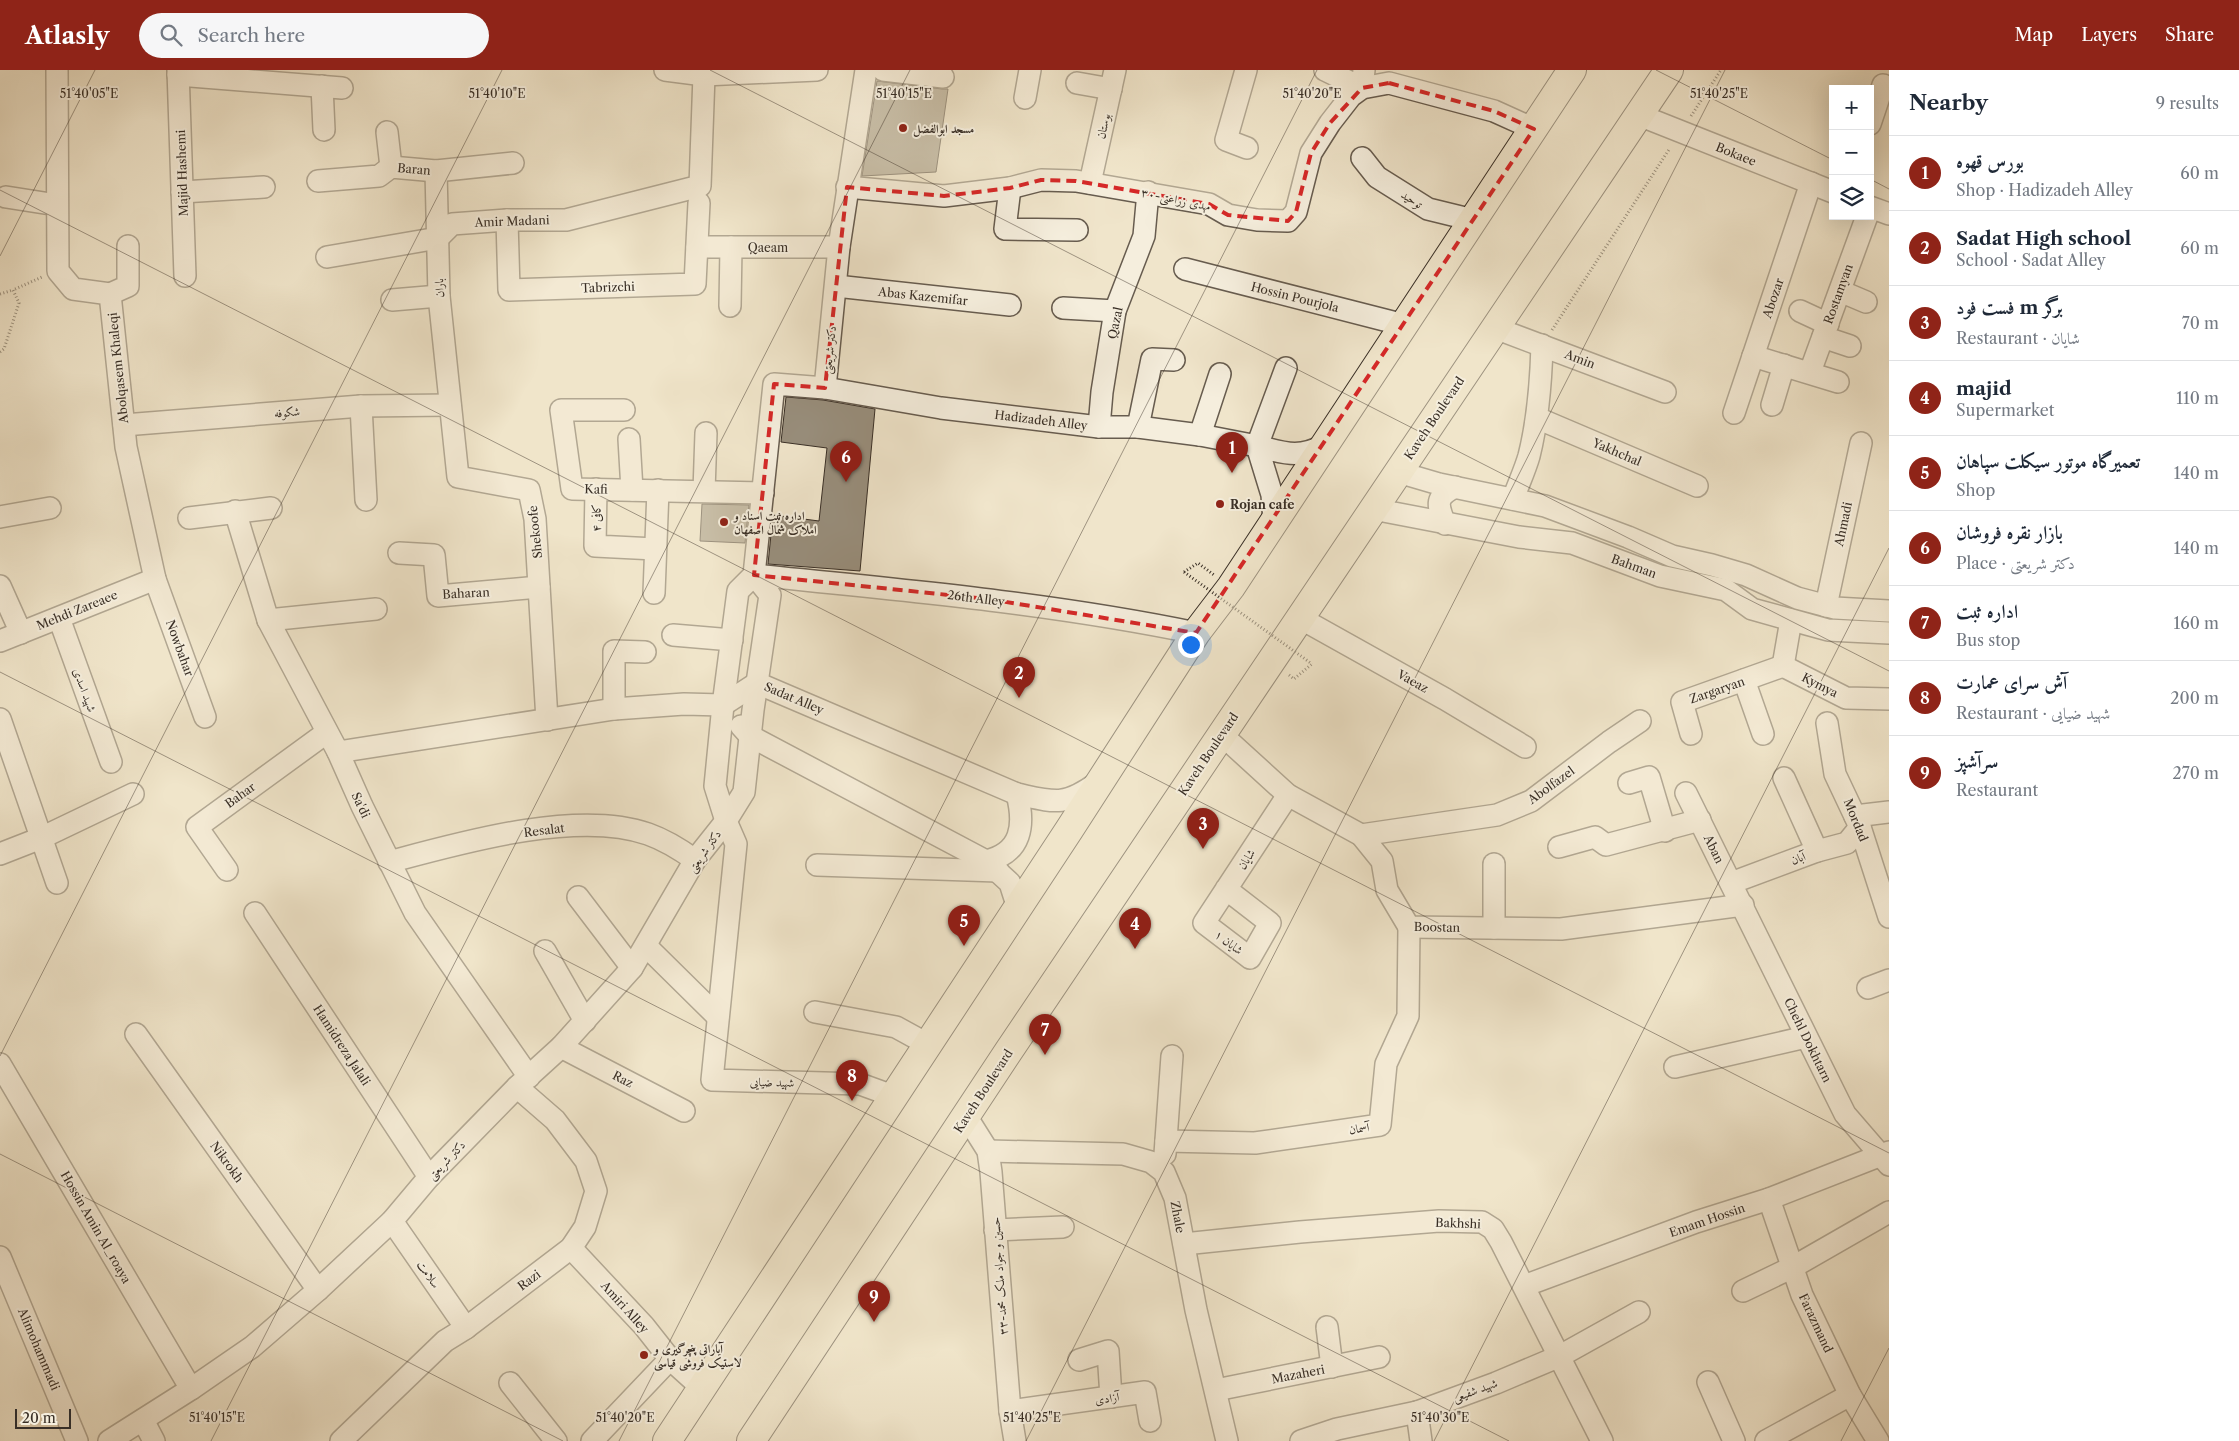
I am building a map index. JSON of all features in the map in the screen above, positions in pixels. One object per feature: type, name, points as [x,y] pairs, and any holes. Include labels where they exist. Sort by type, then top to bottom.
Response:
[{"type":"main road","points":[[667,1441],[1018,908],[1196,633],[1224,596],[1274,522],[1572,70]]},
{"type":"main road","name":"Kaveh Boulevard","points":[[751,1441],[1221,734],[1669,70]]},
{"type":"street","points":[[57,70],[58,271]]},
{"type":"street","points":[[665,70],[704,75],[817,70]]},
{"type":"street","name":"دکتر شریعتی","points":[[726,821],[716,786],[722,705],[738,591],[754,575],[774,384],[825,388],[839,247],[866,70]]},
{"type":"street","points":[[883,70],[943,77]]},
{"type":"street","points":[[1025,98],[1030,70]]},
{"type":"street","points":[[1246,70],[1226,140],[1247,148]]},
{"type":"street","points":[[1325,70],[1389,83],[1494,111],[1534,129]]},
{"type":"street","points":[[178,72],[332,87],[324,130]]},
{"type":"street","name":"Majid Hashemi","points":[[178,72],[185,276]]},
{"type":"street","name":"Tabrizchi","points":[[507,220],[509,290],[696,284],[704,75]]},
{"type":"street","points":[[1077,83],[1113,79]]},
{"type":"street","name":"بوستان","points":[[1090,183],[1113,79]]},
{"type":"street","name":"۳۰-مهدی زراعتی","points":[[847,187],[944,196],[1010,188],[1041,180],[1090,183],[1209,204],[1228,215],[1257,220],[1288,221],[1296,212],[1310,153],[1363,79]]},
{"type":"street","points":[[1874,112],[1883,85]]},
{"type":"street","name":"Bokaee","points":[[1639,115],[1829,190]]},
{"type":"street","points":[[387,132],[391,167]]},
{"type":"street","name":"توحید","points":[[1362,158],[1377,177],[1428,209],[1473,220]]},
{"type":"street","name":"Baran","points":[[318,181],[379,176],[391,167],[436,171],[513,163]]},
{"type":"street","name":"باران","points":[[436,171],[439,296],[450,405]]},
{"type":"street","name":"Abozar","points":[[1734,413],[1812,183]]},
{"type":"street","points":[[182,192],[264,187]]},
{"type":"street","points":[[1010,188],[1005,229],[1077,230]]},
{"type":"street","name":"Qazal","points":[[1099,428],[1102,392],[1115,311],[1144,236],[1148,192]]},
{"type":"street","name":"Amir Madani","points":[[327,257],[438,238],[452,224],[507,220],[566,220],[699,194]]},
{"type":"street","points":[[6,197],[57,205]]},
{"type":"street","points":[[1874,208],[1889,214]]},
{"type":"street","name":"Rostamyan","points":[[1810,372],[1866,220]]},
{"type":"street","points":[[110,294],[128,286],[128,246]]},
{"type":"street","name":"Qaeam","points":[[697,247],[839,247]]},
{"type":"street","points":[[730,306],[731,247]]},
{"type":"street","name":"Hossin Pourjola","points":[[1185,269],[1404,325]]},
{"type":"street","name":"Abolqasem Khaleqi","points":[[58,271],[73,289],[110,294],[126,447],[155,579]]},
{"type":"street","name":"Abas Kazemifar","points":[[836,286],[1010,305]]},
{"type":"street","points":[[1840,291],[1866,302]]},
{"type":"street","points":[[392,300],[439,296]]},
{"type":"street","points":[[1063,308],[1115,311]]},
{"type":"street","points":[[1800,312],[1825,331],[1850,346]]},
{"type":"street","name":"Amin","points":[[1495,328],[1665,392]]},
{"type":"street","points":[[1513,499],[1529,457],[1537,418],[1542,373],[1542,345]]},
{"type":"street","points":[[1753,356],[1838,382]]},
{"type":"street","points":[[1138,427],[1152,359],[1174,360]]},
{"type":"street","points":[[1772,405],[1784,365]]},
{"type":"street","points":[[1274,522],[1272,495],[1257,446],[1286,368]]},
{"type":"street","points":[[1200,435],[1220,374]]},
{"type":"street","name":"Hadizadeh Alley","points":[[825,388],[941,408],[1099,428],[1138,427],[1200,435],[1294,455],[1309,453],[1325,445]]},
{"type":"street","name":"شکوفه","points":[[124,425],[361,406],[450,405]]},
{"type":"street","name":"Shekoofe","points":[[450,405],[458,476],[530,490],[535,519],[547,720]]},
{"type":"street","points":[[361,406],[366,500]]},
{"type":"street","name":"Kafi","points":[[624,410],[561,410],[572,489],[763,493]]},
{"type":"street","name":"Yakhchal","points":[[1537,418],[1697,486]]},
{"type":"street","points":[[704,491],[706,433]]},
{"type":"street","points":[[629,440],[632,490]]},
{"type":"street","name":"Ahmadi","points":[[1826,606],[1861,443]]},
{"type":"street","name":"Bahman","points":[[1398,472],[1456,487],[1545,506],[1628,537],[1672,556],[1737,573],[1797,598],[1826,606],[1889,611]]},
{"type":"street","points":[[1445,524],[1438,508],[1438,501],[1445,492],[1456,487]]},
{"type":"street","name":"کافی ۴","points":[[596,489],[595,546],[655,548]]},
{"type":"street","points":[[654,593],[658,490]]},
{"type":"street","points":[[0,517],[50,508]]},
{"type":"street","points":[[189,518],[271,508]]},
{"type":"street","name":"Bahman","points":[[1373,509],[1518,537],[1572,543],[1660,576],[1726,590],[1752,609],[1828,630],[1889,633]]},
{"type":"street","name":"Sa'di","points":[[235,511],[268,620],[326,733],[338,752],[414,913],[523,1082]]},
{"type":"street","name":"Baharan","points":[[399,553],[434,555],[438,596],[539,587]]},
{"type":"street","name":"دکتر شریعتی","points":[[108,1441],[191,1389],[252,1347],[318,1290],[392,1221],[429,1177],[523,1082],[561,1047],[632,968],[695,860],[726,821],[744,792],[757,682],[770,595],[754,575]]},
{"type":"street","name":"26th Alley","points":[[754,575],[988,599],[1153,624],[1196,633]]},
{"type":"street","name":"Mehdi Zareaee","points":[[0,641],[155,579]]},
{"type":"street","name":"Nowbahar","points":[[155,579],[205,717]]},
{"type":"street","points":[[0,586],[21,633]]},
{"type":"street","points":[[268,620],[376,609]]},
{"type":"street","name":"شهید اسدی","points":[[59,618],[111,762]]},
{"type":"street","name":"Vaeaz","points":[[1300,618],[1445,699],[1525,747]]},
{"type":"street","points":[[1783,666],[1791,620]]},
{"type":"street","points":[[673,635],[732,640]]},
{"type":"street","points":[[614,709],[614,651],[644,652]]},
{"type":"street","name":"Zargaryan","points":[[1691,734],[1682,702],[1783,666]]},
{"type":"street","name":"Kymya","points":[[1783,666],[1846,698],[1889,699]]},
{"type":"street","points":[[1744,680],[1762,734]]},
{"type":"street","name":"Sadat Alley","points":[[722,705],[757,682],[1017,794],[1063,802],[1079,796],[1098,783]]},
{"type":"street","points":[[338,752],[614,709],[684,704],[722,705],[750,736],[992,866],[1010,883],[1018,908]]},
{"type":"street","points":[[0,719],[57,883]]},
{"type":"street","name":"Abolfazel","points":[[1361,835],[1497,815],[1531,802],[1609,742],[1640,721]]},
{"type":"street","name":"Mordad","points":[[1827,723],[1835,774],[1858,821],[1889,917]]},
{"type":"street","name":"Bahar","points":[[227,870],[197,827],[326,733]]},
{"type":"street","name":"Boostan","points":[[1221,734],[1288,795],[1361,835],[1382,861],[1387,890],[1409,927],[1561,929],[1743,905]]},
{"type":"street","points":[[1629,784],[1649,777],[1665,830]]},
{"type":"street","points":[[1784,778],[1817,851]]},
{"type":"street","name":"Aban","points":[[1686,793],[1743,905]]},
{"type":"street","points":[[0,854],[41,838],[133,794]]},
{"type":"street","points":[[817,865],[992,866],[1012,846],[1021,827],[1022,815],[1017,794]]},
{"type":"street","name":"شایان","points":[[1204,923],[1288,795]]},
{"type":"street","points":[[1858,821],[1889,812]]},
{"type":"street","points":[[1559,846],[1595,837],[1606,845],[1700,820]]},
{"type":"street","name":"شهید ضیایی","points":[[726,821],[736,844],[712,1080],[860,1084],[893,1096]]},
{"type":"street","name":"آبان","points":[[1731,883],[1817,851],[1847,843],[1858,821]]},
{"type":"street","name":"Resalat","points":[[389,862],[478,839],[560,827],[617,827],[649,834],[695,860]]},
{"type":"street","points":[[1494,864],[1494,928]]},
{"type":"street","name":"شایان ۱","points":[[1204,923],[1250,958],[1270,923],[1226,889]]},
{"type":"street","points":[[578,897],[632,968]]},
{"type":"street","name":"Chehl Dokhtarn","points":[[1743,905],[1845,1114],[1887,1158]]},
{"type":"street","name":"Hamidreza Jalali","points":[[255,913],[429,1177]]},
{"type":"street","name":"آسمان","points":[[1166,1141],[1255,1143],[1380,1125],[1386,1064],[1408,1016],[1409,927]]},
{"type":"street","points":[[646,946],[718,1017]]},
{"type":"street","points":[[545,951],[585,1021]]},
{"type":"street","points":[[1868,988],[1889,980]]},
{"type":"street","points":[[815,1012],[896,1026],[927,1044]]},
{"type":"street","name":"Nikrokh","points":[[136,1034],[318,1290]]},
{"type":"street","points":[[1675,1067],[1806,1037]]},
{"type":"street","name":"Raz","points":[[561,1047],[684,1111]]},
{"type":"street","points":[[1164,1172],[1172,1056]]},
{"type":"street","name":"Hossin Amin Al_roaya","points":[[0,1064],[191,1389]]},
{"type":"street","name":"Razi","points":[[355,1437],[445,1341],[466,1328],[571,1248],[585,1227],[596,1192],[586,1161],[523,1082]]},
{"type":"street","name":"۳۳-حسین و جواد ملک محمد","points":[[966,1116],[988,1151],[1010,1411],[1015,1441]]},
{"type":"street","points":[[988,1151],[1123,1154],[1151,1162],[1164,1172]]},
{"type":"street","name":"Emam Hossin","points":[[1524,1286],[1696,1222],[1887,1158]]},
{"type":"street","name":"Zhale","points":[[1164,1172],[1175,1198],[1196,1310],[1227,1441]]},
{"type":"street","name":"Farazmand","points":[[1769,1199],[1802,1294],[1850,1395],[1878,1441]]},
{"type":"street","points":[[1743,1291],[1793,1267],[1889,1212]]},
{"type":"street","name":"سلامت","points":[[392,1221],[466,1328]]},
{"type":"street","name":"Bakhshi","points":[[1184,1244],[1439,1222],[1482,1222],[1493,1229],[1560,1356],[1602,1441]]},
{"type":"street","points":[[995,1230],[1062,1227]]},
{"type":"street","name":"Amiri Alley","points":[[571,1248],[644,1326],[670,1359],[701,1387]]},
{"type":"street","name":"Alimohammadi","points":[[0,1257],[77,1441]]},
{"type":"street","name":"شهید شفیعی","points":[[1301,1441],[1337,1429],[1417,1412],[1496,1383],[1560,1356],[1639,1312]]},
{"type":"street","points":[[1327,1327],[1332,1367]]},
{"type":"street","points":[[1079,1360],[1108,1351],[1110,1397]]},
{"type":"street","name":"Mazaheri","points":[[1216,1390],[1379,1357]]},
{"type":"street","points":[[592,1441],[670,1359]]},
{"type":"street","points":[[1708,1382],[1734,1441]]},
{"type":"street","points":[[510,1383],[556,1441]]},
{"type":"street","name":"آزادی","points":[[1010,1411],[1145,1392],[1150,1421]]},
{"type":"street","points":[[1766,1441],[1850,1395]]},
{"type":"street","points":[[1417,1412],[1421,1441]]},
{"type":"street","points":[[142,1420],[154,1441]]},
{"type":"path","points":[[1542,345],[1721,70]]},
{"type":"path","points":[[0,294],[58,271]]},
{"type":"path","points":[[0,352],[4,349],[19,303],[13,290]]},
{"type":"path","points":[[1198,563],[1184,572],[1312,664],[1294,679]]},
{"type":"highlighted area","points":[[1389,83],[1494,111],[1534,129],[1196,633],[988,599],[754,575],[774,384],[825,388],[847,187],[944,196],[1010,188],[1041,180],[1076,181],[1209,204],[1228,215],[1288,221],[1296,212],[1311,153],[1330,123],[1362,88]]},
{"type":"building","name":"مسجد ابوالفضل","points":[[877,81],[948,89],[936,172],[862,176]]},
{"type":"building","points":[[786,397],[823,400],[875,409],[860,571],[768,564],[773,515],[819,521],[827,448],[781,442]]},
{"type":"building","name":"اداره ثبت اسناد و املاک شمال اصفهان","points":[[702,504],[749,505],[745,543],[700,541]]},
{"type":"place","name":"مسجد ابوالفضل","points":[[903,128]]},
{"type":"place","name":"بورس قهوه","points":[[1232,473]]},
{"type":"place","name":"بازار نقره فروشان","points":[[846,482]]},
{"type":"place","name":"Rojan cafe","points":[[1220,504]]},
{"type":"place","name":"اداره ثبت اسناد و املاک شمال اصفهان","points":[[724,522]]},
{"type":"place","name":"Sadat High school","points":[[1019,698]]},
{"type":"place","name":"فست فود m برگر","points":[[1203,849]]},
{"type":"place","name":"تعمیرگاه موتور سیکلت سپاهان","points":[[964,946]]},
{"type":"place","name":"majid","points":[[1135,949]]},
{"type":"place","name":"اداره ثبت","points":[[1045,1055]]},
{"type":"place","name":"آش سرای عمارت","points":[[852,1101]]},
{"type":"place","name":"سرآشپز","points":[[874,1322]]},
{"type":"place","name":"آپاراتی پنچرگیری و لاستیک فروشی قیاسی","points":[[644,1355]]}]
